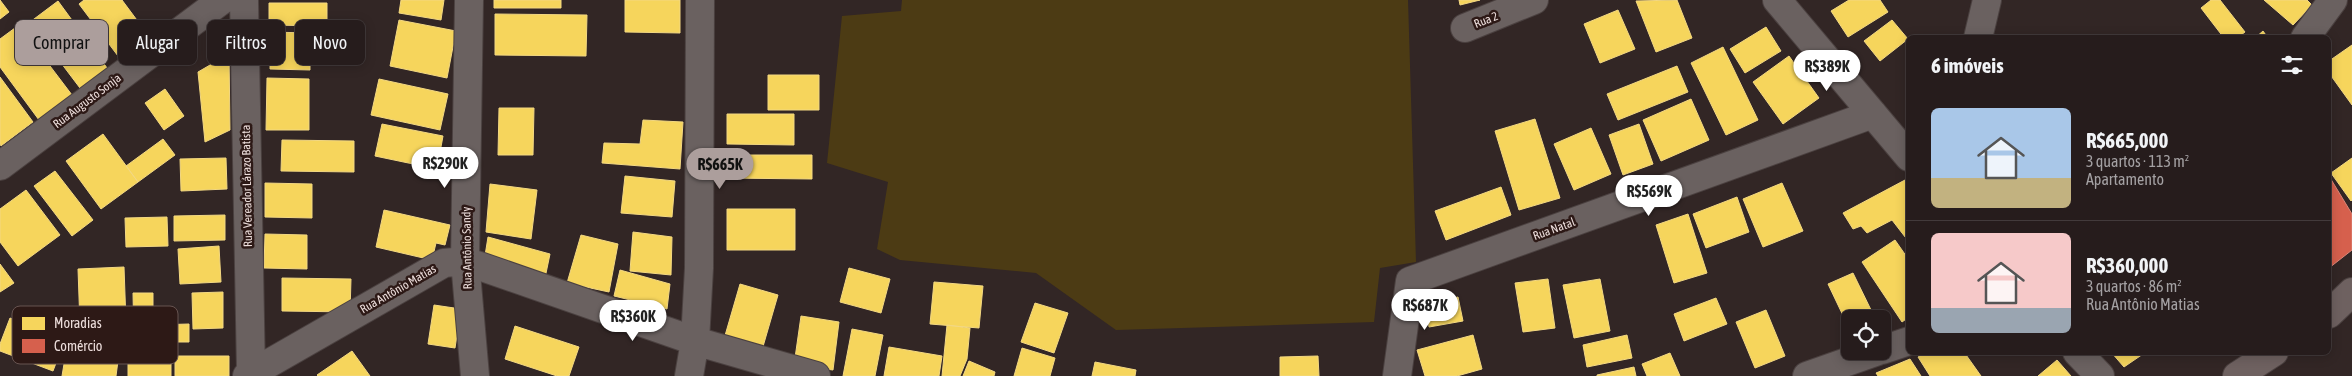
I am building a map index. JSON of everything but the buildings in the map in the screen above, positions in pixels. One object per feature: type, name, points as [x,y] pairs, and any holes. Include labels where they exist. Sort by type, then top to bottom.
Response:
[{"type":"main road","points":[[2331,312],[2352,292]]},
{"type":"main road","points":[[2331,321],[2352,313]]},
{"type":"main road","points":[[2237,376],[2269,355]]},
{"type":"street","name":"Rua Augusto Sonja","points":[[0,166],[222,0]]},
{"type":"street","name":"Rua Vereador Lárazo Batista","points":[[244,0],[249,374]]},
{"type":"street","name":"Rua Antônio Sandy","points":[[470,0],[464,262],[475,376]]},
{"type":"street","points":[[689,376],[695,340],[698,268],[700,0]]},
{"type":"street","name":"Rua 2","points":[[1465,28],[1534,0]]},
{"type":"street","points":[[1777,0],[1906,153]]},
{"type":"street","points":[[1979,35],[1986,0]]},
{"type":"street","points":[[2308,35],[2332,0]]},
{"type":"street","name":"Rua Natal","points":[[1398,376],[1410,280],[1873,114]]},
{"type":"street","name":"Rua Antônio Matias","points":[[249,374],[444,263],[464,262],[695,340],[816,376]]},
{"type":"street","points":[[1891,347],[1906,342]]},
{"type":"street","points":[[2080,355],[2100,376]]},
{"type":"street","points":[[1806,376],[1852,360]]},
{"type":"shaded area","points":[[902,0],[1408,0],[1416,262],[1380,268],[1374,322],[1116,330],[1036,273],[900,260],[877,249],[888,182],[827,163],[842,16],[901,11]]}]
